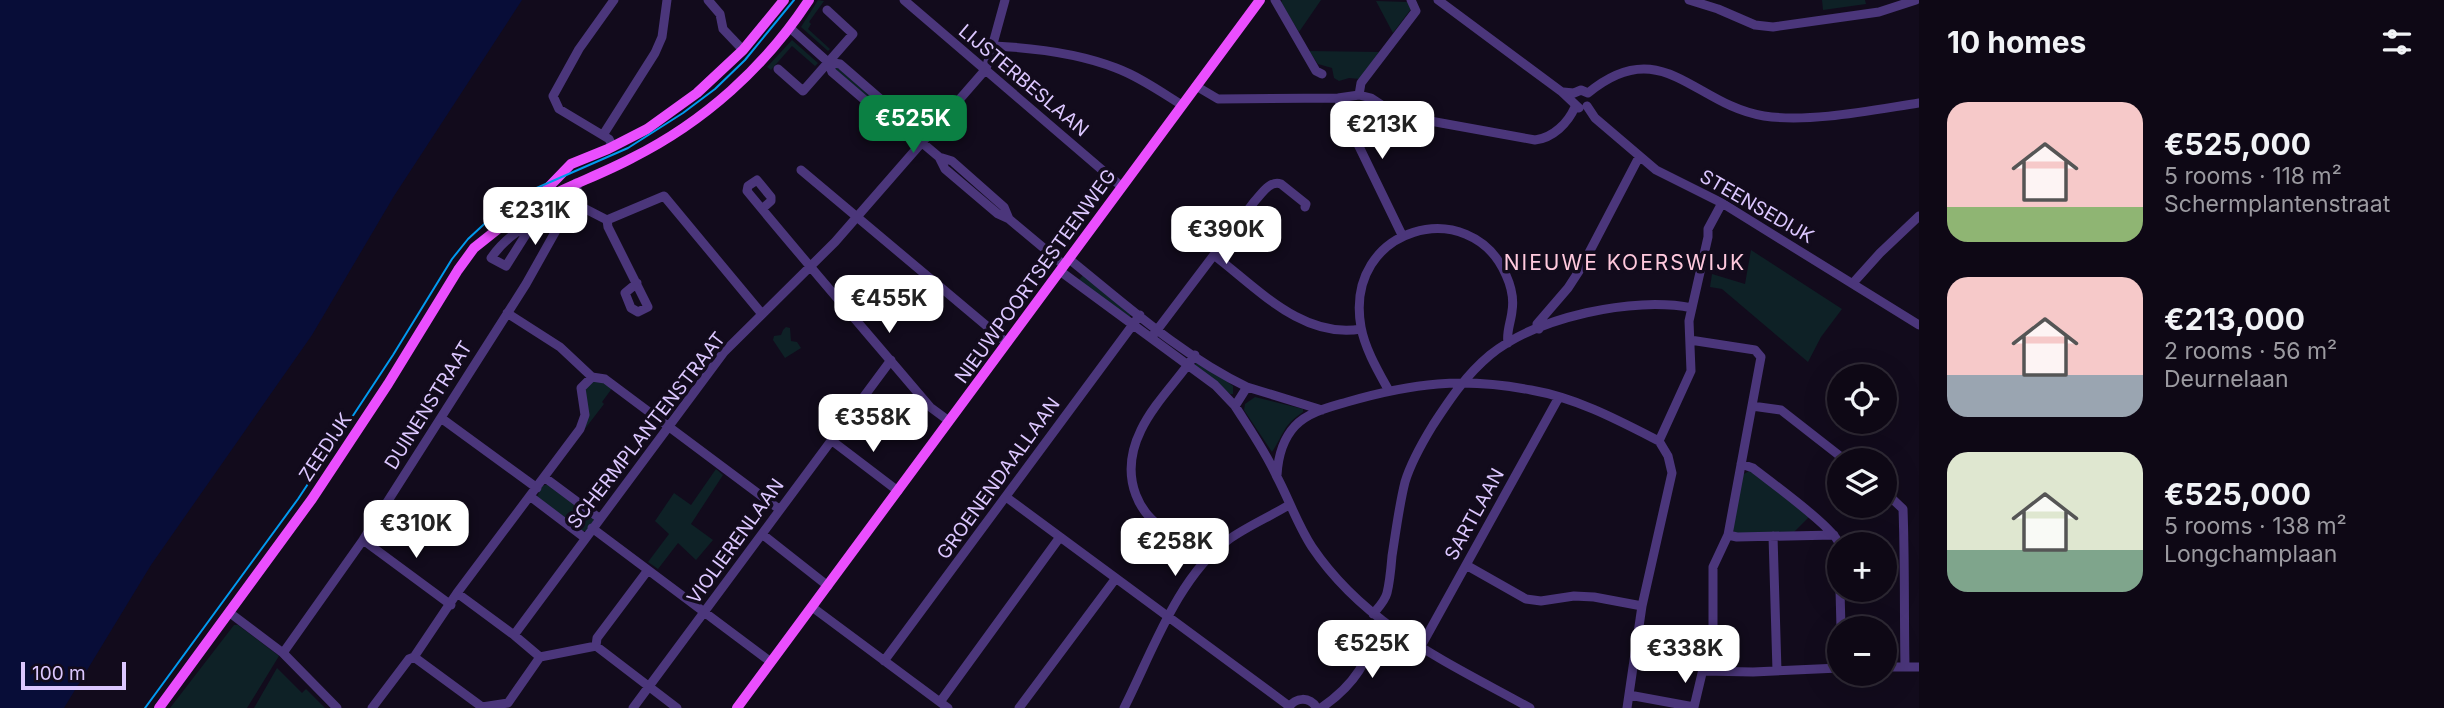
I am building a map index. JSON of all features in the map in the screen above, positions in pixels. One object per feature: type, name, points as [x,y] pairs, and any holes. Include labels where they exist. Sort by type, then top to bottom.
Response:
[{"type":"main road","name":"ZEEDIJK","points":[[159,708],[230,613],[337,460],[468,256],[571,164],[613,146],[671,113],[697,93],[743,50],[784,0]]},
{"type":"main road","name":"ZEEDIJK","points":[[522,210],[632,158],[690,123],[744,79],[790,28],[809,0]]},
{"type":"main road","name":"NIEUWPOORTSESTEENWEG","points":[[737,708],[1260,0]]},
{"type":"main road","points":[[773,16],[790,28]]},
{"type":"main road","points":[[563,172],[561,180],[564,188]]},
{"type":"street","points":[[613,146],[609,139],[559,109],[553,96],[579,49],[614,0]]},
{"type":"street","points":[[603,135],[655,53],[664,29],[667,0]]},
{"type":"street","points":[[708,0],[720,14],[723,29],[743,50]]},
{"type":"street","name":"LIJSTERBESLAAN","points":[[904,0],[1122,187]]},
{"type":"street","points":[[986,69],[1005,0]]},
{"type":"street","points":[[1275,0],[1317,71],[1322,74]]},
{"type":"street","points":[[1359,95],[1361,83],[1416,11],[1411,0]]},
{"type":"street","points":[[1196,86],[1217,99],[1338,98],[1359,95],[1371,98],[1397,115],[1535,140],[1545,138],[1558,130],[1573,100],[1581,90],[1588,93],[1590,99],[1587,106],[1581,108],[1573,100],[1438,0]]},
{"type":"street","points":[[1689,0],[1755,25],[1773,27],[1880,12],[1916,0]]},
{"type":"street","points":[[778,69],[803,90],[853,34],[827,10]]},
{"type":"street","points":[[790,28],[828,62],[840,64],[901,117],[907,130],[939,157],[944,169],[998,215],[1009,219],[1133,325],[1215,385],[1235,405],[1277,475],[1289,505],[1313,548],[1331,571],[1377,618],[1420,648],[1530,708]]},
{"type":"street","points":[[994,46],[1054,52],[1104,64],[1142,80],[1182,106]]},
{"type":"street","name":"SCHERMPLANTENSTRAAT","points":[[514,635],[724,352],[811,267],[986,69]]},
{"type":"street","points":[[1588,93],[1612,76],[1645,69],[1668,73],[1737,109],[1763,116],[1792,118],[1919,103]]},
{"type":"street","points":[[1338,98],[1402,235]]},
{"type":"street","name":"STEENSEDIJK","points":[[1587,106],[1595,118],[1639,157],[1678,182],[1722,203],[1919,325]]},
{"type":"street","points":[[1539,328],[1537,324],[1581,268],[1639,157]]},
{"type":"street","points":[[801,170],[1007,343]]},
{"type":"street","name":"DUINENSTRAAT","points":[[283,653],[363,540],[507,313],[571,203],[577,188],[576,183]]},
{"type":"street","points":[[1151,338],[1254,202],[1271,184],[1281,184],[1306,204],[1306,207]]},
{"type":"street","points":[[564,188],[566,200],[607,220],[636,283]]},
{"type":"street","points":[[607,220],[664,195],[762,314]]},
{"type":"street","points":[[1659,442],[1691,371],[1689,321],[1708,229],[1722,203]]},
{"type":"street","points":[[762,209],[929,407],[949,421]]},
{"type":"street","points":[[529,224],[530,228],[506,266],[491,258],[502,242],[529,224],[544,215],[560,223]]},
{"type":"street","points":[[1853,283],[1919,216]]},
{"type":"street","points":[[1389,391],[1372,360],[1361,329],[1359,293],[1366,271],[1388,244],[1402,235],[1424,229],[1447,229],[1464,234],[1494,254],[1511,287],[1513,309],[1508,343]]},
{"type":"street","points":[[1215,256],[1299,320],[1328,330],[1347,332],[1361,329]]},
{"type":"street","points":[[1064,265],[1140,315],[1224,376],[1247,387],[1322,410]]},
{"type":"street","points":[[1006,496],[1288,707],[1293,702],[1305,699],[1319,708],[1338,696],[1365,663],[1377,618],[1387,594],[1406,481],[1414,460],[1462,381],[1492,354],[1539,328],[1607,308],[1676,304],[1692,308]]},
{"type":"street","points":[[507,313],[560,347],[592,377],[605,379],[779,509]]},
{"type":"street","name":"GROENENDAALLAAN","points":[[884,661],[1140,315]]},
{"type":"street","points":[[1629,695],[1694,707],[1713,627],[1713,567],[1728,535],[1752,405],[1760,354],[1755,350],[1690,340]]},
{"type":"street","points":[[1195,355],[1142,427],[1130,460],[1131,479],[1145,512],[1170,532],[1186,539],[1227,540]]},
{"type":"street","name":"VIOLIERENLAAN","points":[[633,708],[891,360]]},
{"type":"street","points":[[372,708],[408,659],[414,657],[457,593],[580,429],[584,415],[581,388],[592,377]]},
{"type":"street","points":[[1277,475],[1278,460],[1291,431],[1301,421],[1322,410],[1422,384],[1462,381],[1531,390],[1559,397],[1616,418],[1659,442],[1668,456],[1671,473],[1642,606],[1627,708]]},
{"type":"street","points":[[1235,405],[1247,387]]},
{"type":"street","name":"SARTLAAN","points":[[1420,648],[1559,397]]},
{"type":"street","points":[[1752,405],[1781,410],[1830,448]]},
{"type":"street","points":[[441,418],[537,488]]},
{"type":"street","points":[[831,440],[898,491]]},
{"type":"street","points":[[1741,464],[1753,468],[1832,532]]},
{"type":"street","points":[[544,477],[599,518]]},
{"type":"street","points":[[531,497],[585,538]]},
{"type":"street","points":[[1897,503],[1903,509],[1906,577],[1905,667]]},
{"type":"street","points":[[1124,708],[1169,616],[1199,570],[1227,540],[1289,505]]},
{"type":"street","points":[[592,528],[771,662]]},
{"type":"street","points":[[762,534],[828,586]]},
{"type":"street","points":[[1728,535],[1827,534]]},
{"type":"street","points":[[1773,536],[1777,671]]},
{"type":"street","points":[[940,702],[1060,537]]},
{"type":"street","points":[[363,540],[451,605]]},
{"type":"street","points":[[1466,565],[1525,599],[1541,601],[1574,596],[1594,597],[1642,606]]},
{"type":"street","points":[[596,646],[597,638],[648,570]]},
{"type":"street","points":[[1019,708],[1116,578]]},
{"type":"street","points":[[457,593],[540,657]]},
{"type":"street","points":[[812,607],[948,708]]},
{"type":"street","points":[[230,613],[283,653],[337,708]]},
{"type":"street","points":[[414,657],[482,707],[501,706],[508,703],[540,657],[596,646],[677,708]]},
{"type":"street","points":[[1897,667],[1919,667]]},
{"type":"street","points":[[1704,671],[1827,669]]},
{"type":"green space","points":[[818,0],[824,1],[809,22],[811,24],[808,29],[830,49],[828,51],[801,27]]},
{"type":"green space","points":[[1282,0],[1321,0],[1299,32],[1281,3]]},
{"type":"green space","points":[[1822,0],[1865,0],[1866,4],[1823,10]]},
{"type":"green space","points":[[1376,1],[1407,2],[1411,9],[1393,33]]},
{"type":"green space","points":[[792,40],[818,63],[815,66],[792,46],[771,70],[767,67]]},
{"type":"green space","points":[[1309,51],[1379,52],[1360,79],[1339,81],[1334,78],[1332,68],[1318,64]]},
{"type":"green space","points":[[833,64],[901,121],[899,126],[836,72]]},
{"type":"green space","points":[[1751,250],[1842,309],[1821,337],[1808,362],[1722,289],[1710,287],[1712,274],[1745,284]]},
{"type":"green space","points":[[1084,274],[1132,314],[1129,317],[1078,281]]},
{"type":"green space","points":[[786,327],[790,328],[791,341],[797,342],[801,348],[785,358],[773,340],[774,336],[781,335]]},
{"type":"green space","points":[[1200,362],[1233,386],[1233,394],[1195,365]]},
{"type":"green space","points":[[595,379],[613,387],[584,430],[582,392]]},
{"type":"green space","points":[[1255,397],[1303,409],[1288,426],[1272,452],[1244,410],[1245,404]]},
{"type":"green space","points":[[716,469],[723,475],[691,524],[713,540],[696,560],[678,543],[658,569],[648,562],[669,534],[655,521],[674,493],[691,505]]},
{"type":"green space","points":[[1753,471],[1809,517],[1793,533],[1735,533],[1733,530],[1742,475]]},
{"type":"green space","points":[[548,484],[593,518],[587,531],[579,531],[537,497],[542,486]]},
{"type":"green space","points":[[234,625],[238,625],[279,656],[247,708],[170,708]]},
{"type":"green space","points":[[277,668],[302,693],[306,689],[325,708],[254,708]]},
{"type":"shaded area","points":[[0,0],[522,0],[394,196],[312,335],[151,565],[64,708],[0,708]]},
{"type":"tram line","points":[[145,708],[298,499],[393,355],[452,259],[468,239],[494,215],[532,190],[628,148],[683,113],[715,89],[745,60],[794,0]]},
{"type":"district","name":"NIEUWE KOERSWIJK","points":[[1625,263]]}]
